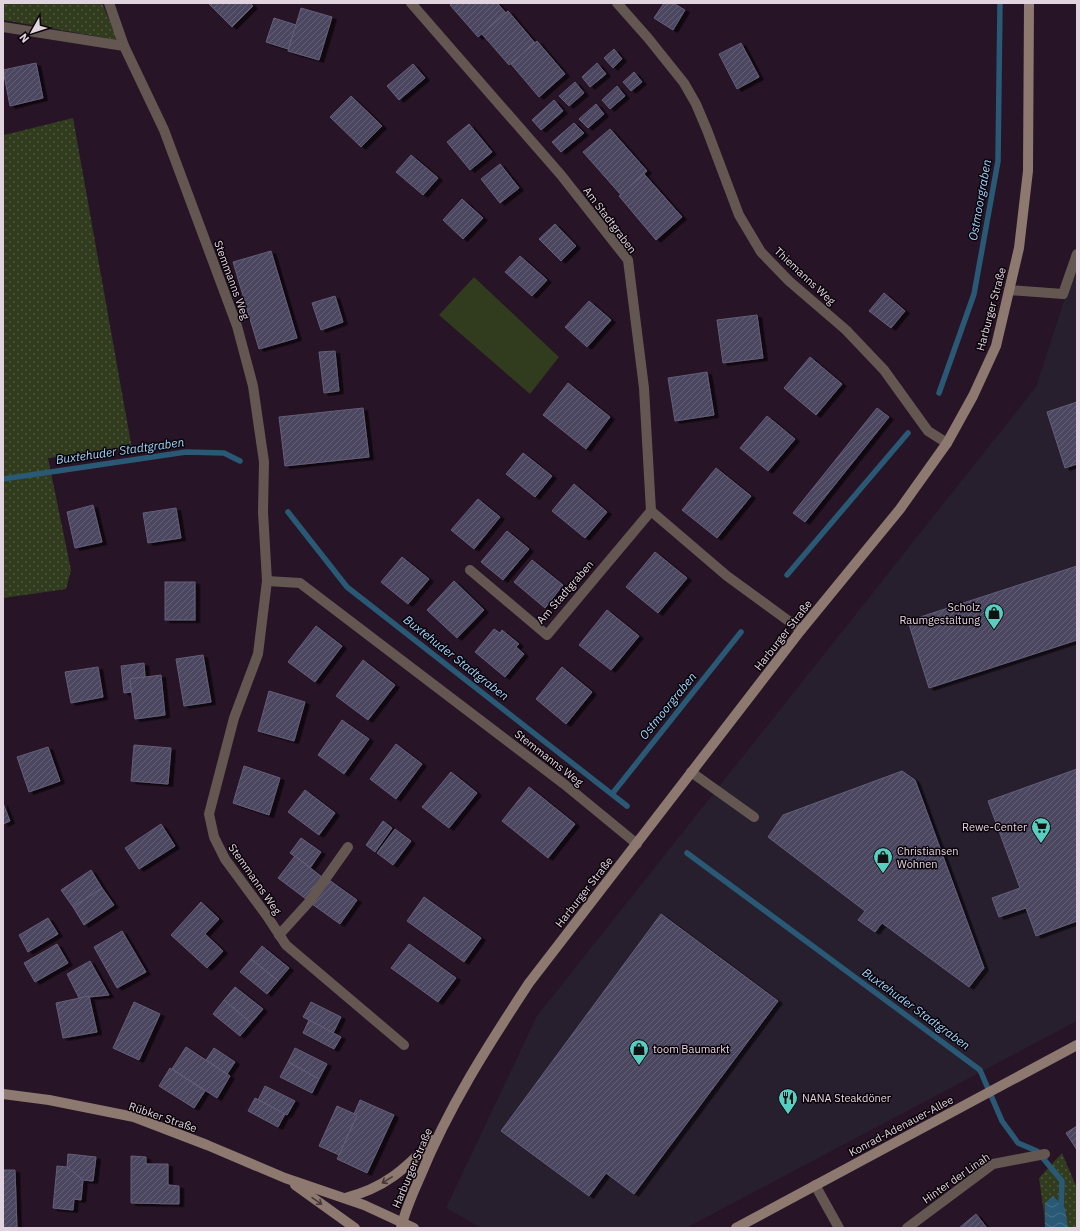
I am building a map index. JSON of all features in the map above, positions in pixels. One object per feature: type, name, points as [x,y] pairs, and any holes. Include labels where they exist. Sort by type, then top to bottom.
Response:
[{"type":"street","name":"Stemmanns Weg","points":[[109,3],[124,46],[164,130],[237,326],[253,386],[264,462],[263,512],[267,581],[258,654],[234,718],[210,814],[214,837],[225,859],[286,945],[404,1045]]},
{"type":"street","name":"Am Stadtgraben","points":[[411,3],[561,175],[628,260],[644,388],[651,511],[547,635],[470,570]]},
{"type":"street","name":"Thiemanns Weg","points":[[617,3],[648,38],[684,83],[696,104],[707,130],[739,215],[761,252],[789,281],[846,330],[884,370],[928,431],[946,443]]},
{"type":"street","name":"Harburger Straße","points":[[402,1225],[411,1198],[437,1136],[461,1090],[492,1038],[529,984],[691,772],[802,630],[900,509],[946,443],[973,396],[996,346],[1018,248],[1028,171],[1029,3]]},
{"type":"street","points":[[3,27],[124,46]]},
{"type":"street","points":[[1009,290],[1063,294],[1077,254]]},
{"type":"street","points":[[651,511],[727,576],[802,630]]},
{"type":"street","name":"Stemmanns Weg","points":[[267,581],[300,583],[564,784],[636,844]]},
{"type":"street","points":[[691,772],[754,817]]},
{"type":"street","points":[[279,935],[309,902],[348,847]]},
{"type":"street","name":"Konrad-Adenauer-Allee","points":[[736,1228],[1077,1044]]},
{"type":"street","name":"Rübker Straße","points":[[3,1094],[48,1100],[134,1117],[207,1145],[285,1178],[364,1205],[402,1225]]},
{"type":"street","points":[[345,1198],[362,1194],[394,1176],[408,1166],[437,1136]]},
{"type":"street","name":"Hinter der Linah","points":[[907,1228],[993,1164],[1045,1154]]},
{"type":"street","name":"Rübker Straße","points":[[285,1178],[355,1228]]},
{"type":"street","points":[[815,1185],[839,1228]]},
{"type":"street","points":[[402,1225],[414,1228]]},
{"type":"shaded area","points":[[1077,261],[1077,1021],[686,1228],[481,1228],[446,1208],[537,1016],[1036,387]]},
{"type":"green space","points":[[3,3],[102,3],[118,40],[3,20]]},
{"type":"green space","points":[[73,118],[132,449],[48,458],[71,570],[66,589],[3,598],[3,133],[4,135]]},
{"type":"green space","points":[[474,277],[559,357],[530,394],[439,315]]},
{"type":"green space","points":[[1062,1153],[1077,1188],[1077,1228],[1045,1228],[1039,1178]]},
{"type":"water","points":[[1053,1196],[1065,1208],[1068,1228],[1045,1228],[1045,1203]]},
{"type":"building","points":[[208,3],[250,3],[253,6],[232,27]]},
{"type":"building","points":[[453,3],[497,3],[506,13],[478,37],[450,5]]},
{"type":"building","points":[[664,3],[673,3],[685,10],[673,30],[654,18]]},
{"type":"building","points":[[301,8],[332,17],[319,60],[288,51]]},
{"type":"building","points":[[508,11],[535,43],[509,65],[482,34]]},
{"type":"building","points":[[274,18],[296,25],[288,49],[266,42]]},
{"type":"building","points":[[537,41],[565,74],[539,97],[511,64]]},
{"type":"building","points":[[741,43],[759,77],[737,89],[719,54]]},
{"type":"building","points":[[614,49],[622,59],[613,68],[604,58]]},
{"type":"building","points":[[36,63],[43,98],[10,106],[3,70]]},
{"type":"building","points":[[597,63],[606,74],[590,87],[582,77]]},
{"type":"building","points":[[413,64],[425,78],[399,100],[387,86]]},
{"type":"building","points":[[634,72],[642,82],[631,91],[623,82]]},
{"type":"building","points":[[575,82],[584,93],[569,106],[559,96]]},
{"type":"building","points":[[617,86],[625,96],[610,109],[602,100]]},
{"type":"building","points":[[351,96],[382,126],[361,147],[330,117]]},
{"type":"building","points":[[554,100],[563,111],[541,130],[532,120]]},
{"type":"building","points":[[596,104],[604,114],[588,128],[579,119]]},
{"type":"building","points":[[574,123],[584,133],[561,152],[552,142]]},
{"type":"building","points":[[469,124],[492,152],[470,170],[447,142]]},
{"type":"building","points":[[610,129],[647,171],[621,195],[583,152]]},
{"type":"building","points":[[411,155],[438,178],[423,195],[396,172]]},
{"type":"building","points":[[500,164],[519,188],[500,203],[481,179]]},
{"type":"building","points":[[644,174],[682,217],[656,240],[619,196]]},
{"type":"building","points":[[462,199],[483,218],[463,239],[443,220]]},
{"type":"building","points":[[555,224],[576,246],[561,261],[539,239]]},
{"type":"building","points":[[271,251],[297,338],[259,349],[233,262]]},
{"type":"building","points":[[520,256],[547,280],[532,296],[505,272]]},
{"type":"building","points":[[884,293],[905,311],[891,328],[869,311]]},
{"type":"building","points":[[335,296],[343,322],[321,330],[312,303]]},
{"type":"building","points":[[589,301],[611,320],[587,347],[565,327]]},
{"type":"building","points":[[757,315],[763,358],[723,363],[717,320]]},
{"type":"building","points":[[335,351],[339,391],[324,393],[319,352]]},
{"type":"building","points":[[810,357],[842,384],[816,415],[784,388]]},
{"type":"building","points":[[707,372],[714,415],[675,421],[668,378]]},
{"type":"building","points":[[568,383],[610,417],[586,449],[543,415]]},
{"type":"building","points":[[1077,402],[1077,464],[1065,468],[1047,412]]},
{"type":"building","points":[[363,408],[369,457],[285,466],[279,417]]},
{"type":"building","points":[[877,408],[889,417],[805,522],[793,513]]},
{"type":"building","points":[[767,416],[795,439],[768,471],[740,448]]},
{"type":"building","points":[[523,453],[552,476],[535,497],[506,474]]},
{"type":"building","points":[[716,468],[751,496],[717,538],[682,510]]},
{"type":"building","points":[[574,484],[607,512],[585,538],[552,511]]},
{"type":"building","points":[[478,499],[500,517],[474,549],[451,530]]},
{"type":"building","points":[[93,505],[102,542],[75,548],[67,512]]},
{"type":"building","points":[[176,508],[181,538],[148,543],[143,513]]},
{"type":"building","points":[[507,531],[529,549],[503,580],[481,562]]},
{"type":"building","points":[[655,552],[687,578],[658,613],[626,587]]},
{"type":"building","points":[[402,557],[429,579],[408,604],[381,582]]},
{"type":"building","points":[[532,560],[563,585],[545,608],[514,582]]},
{"type":"building","name":"Scholz Raumgestaltung","points":[[1077,566],[1077,640],[929,688],[908,621]]},
{"type":"building","points":[[454,581],[484,610],[457,638],[427,610]]},
{"type":"building","points":[[165,582],[195,582],[195,620],[165,620]]},
{"type":"building","points":[[607,610],[639,636],[611,670],[579,645]]},
{"type":"building","points":[[316,626],[342,646],[315,682],[288,662]]},
{"type":"building","points":[[494,629],[500,633],[502,630],[519,644],[516,647],[524,654],[505,677],[475,652]]},
{"type":"building","points":[[203,655],[211,702],[184,706],[176,659]]},
{"type":"building","points":[[363,660],[395,685],[368,720],[336,696]]},
{"type":"building","points":[[144,663],[145,677],[130,679],[131,692],[124,693],[121,666]]},
{"type":"building","points":[[98,667],[103,697],[71,703],[65,672]]},
{"type":"building","points":[[562,667],[592,692],[566,724],[536,699]]},
{"type":"building","points":[[161,675],[165,715],[135,719],[130,679]]},
{"type":"building","points":[[269,691],[305,702],[294,741],[258,731]]},
{"type":"building","points":[[342,720],[369,739],[344,774],[318,755]]},
{"type":"building","points":[[396,744],[422,764],[396,799],[370,779]]},
{"type":"building","points":[[134,745],[171,748],[168,784],[131,781]]},
{"type":"building","points":[[48,747],[60,781],[29,792],[17,757]]},
{"type":"building","points":[[244,766],[280,778],[269,815],[233,803]]},
{"type":"building","name":"Rewe-Center","points":[[1077,769],[1077,921],[1036,936],[1026,908],[999,917],[992,898],[1020,888],[988,801]]},
{"type":"building","name":"Christiansen Wohnen","points":[[902,771],[915,780],[984,968],[969,987],[882,923],[875,932],[858,920],[865,911],[768,837],[783,815]]},
{"type":"building","points":[[451,772],[477,793],[449,828],[422,807]]},
{"type":"building","points":[[529,787],[575,824],[548,858],[502,821]]},
{"type":"building","points":[[305,790],[335,813],[319,835],[288,812]]},
{"type":"building","points":[[3,803],[10,821],[3,824]]},
{"type":"building","points":[[383,821],[392,828],[375,852],[366,845]]},
{"type":"building","points":[[161,824],[175,846],[139,869],[125,848]]},
{"type":"building","points":[[395,829],[411,841],[393,865],[377,853]]},
{"type":"building","points":[[301,838],[321,852],[310,868],[290,853]]},
{"type":"building","points":[[295,856],[322,877],[306,899],[278,878]]},
{"type":"building","points":[[91,870],[102,888],[73,907],[61,890]]},
{"type":"building","points":[[329,880],[357,900],[340,924],[312,904]]},
{"type":"building","points":[[102,888],[114,905],[84,925],[73,907]]},
{"type":"building","points":[[424,897],[481,938],[464,962],[407,921]]},
{"type":"building","points":[[201,902],[219,919],[205,934],[223,951],[207,968],[171,935]]},
{"type":"building","name":"toom Baumarkt","points":[[661,914],[778,1001],[634,1194],[606,1173],[589,1196],[501,1131]]},
{"type":"building","points":[[48,918],[58,934],[28,952],[19,935]]},
{"type":"building","points":[[122,931],[146,972],[117,988],[94,947]]},
{"type":"building","points":[[57,944],[68,963],[35,982],[24,963]]},
{"type":"building","points":[[409,944],[456,978],[438,1002],[391,968]]},
{"type":"building","points":[[262,946],[289,968],[278,981],[251,959]]},
{"type":"building","points":[[251,959],[278,981],[267,994],[240,972]]},
{"type":"building","points":[[90,961],[109,995],[79,998],[67,974]]},
{"type":"building","points":[[235,987],[263,1009],[251,1023],[224,1000]]},
{"type":"building","points":[[89,996],[97,1032],[63,1038],[56,1003]]},
{"type":"building","points":[[224,1000],[251,1023],[240,1036],[213,1014]]},
{"type":"building","points":[[134,1002],[160,1014],[139,1060],[113,1048]]},
{"type":"building","points":[[311,1002],[341,1017],[333,1033],[303,1017]]},
{"type":"building","points":[[309,1020],[341,1037],[334,1049],[303,1033]]},
{"type":"building","points":[[186,1047],[230,1076],[217,1098],[172,1069]]},
{"type":"building","points":[[214,1048],[235,1062],[227,1074],[206,1060]]},
{"type":"building","points":[[295,1048],[327,1064],[319,1079],[288,1062]]},
{"type":"building","points":[[288,1062],[319,1079],[312,1093],[280,1077]]},
{"type":"building","points":[[170,1068],[205,1091],[194,1108],[159,1086]]},
{"type":"building","points":[[265,1086],[295,1101],[287,1115],[258,1100]]},
{"type":"building","points":[[255,1098],[285,1114],[278,1127],[248,1111]]},
{"type":"building","points":[[360,1100],[394,1115],[367,1173],[337,1159],[357,1115],[354,1114]]},
{"type":"building","points":[[337,1106],[357,1115],[339,1155],[319,1146]]},
{"type":"building","points":[[1077,1126],[1077,1150],[1066,1133]]},
{"type":"building","points":[[68,1154],[96,1157],[93,1181],[83,1180],[67,1167]]},
{"type":"building","points":[[131,1156],[146,1157],[146,1164],[168,1164],[168,1185],[179,1186],[179,1204],[131,1203]]},
{"type":"building","points":[[57,1166],[67,1167],[83,1180],[81,1200],[74,1199],[73,1210],[53,1208]]},
{"type":"building","points":[[3,1170],[15,1170],[17,1228],[3,1228]]},
{"type":"building","points":[[976,1214],[987,1228],[959,1228]]},
{"type":"waterway","name":"Ostmoorgraben","points":[[939,393],[974,294],[998,161],[1000,3]]},
{"type":"waterway","name":"Ostmoorgraben","points":[[787,575],[908,433]]},
{"type":"waterway","name":"Buxtehuder Stadtgraben","points":[[3,479],[186,452],[224,453],[240,461]]},
{"type":"waterway","name":"Buxtehuder Stadtgraben","points":[[288,512],[347,587],[627,806]]},
{"type":"waterway","name":"Ostmoorgraben","points":[[612,794],[741,632]]},
{"type":"waterway","name":"Buxtehuder Stadtgraben","points":[[687,853],[980,1070],[1002,1121],[1018,1143],[1037,1151],[1062,1181],[1061,1210]]},
{"type":"place","name":"Scholz Raumgestaltung","points":[[994,630]]},
{"type":"place","name":"Rewe-Center","points":[[1041,844]]},
{"type":"place","name":"Christiansen Wohnen","points":[[883,874]]},
{"type":"place","name":"toom Baumarkt","points":[[639,1066]]},
{"type":"place","name":"NANA Steakdöner","points":[[788,1115]]}]
